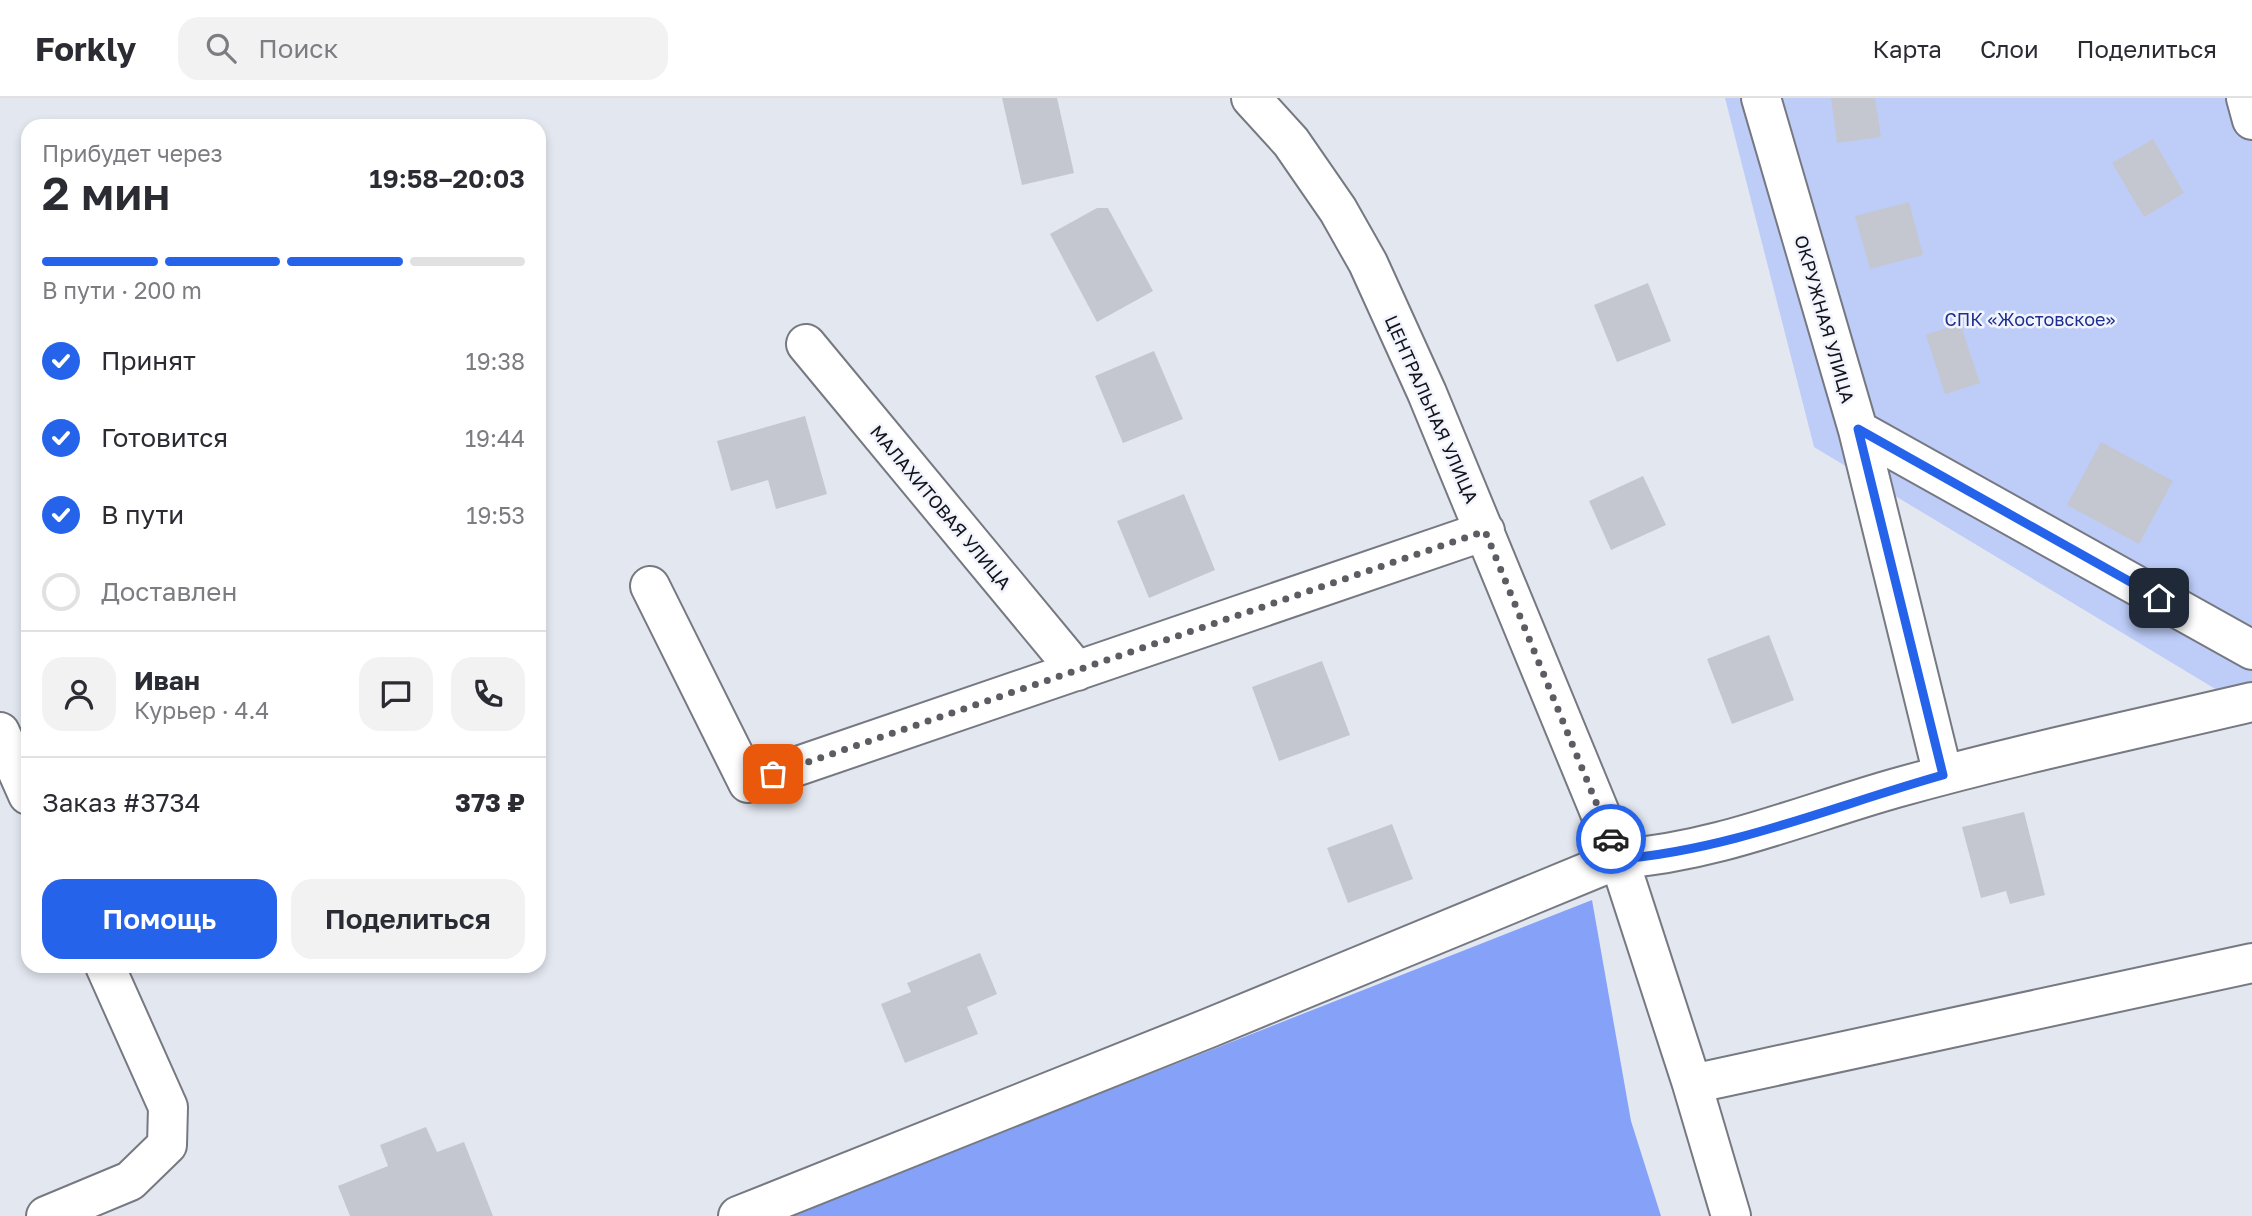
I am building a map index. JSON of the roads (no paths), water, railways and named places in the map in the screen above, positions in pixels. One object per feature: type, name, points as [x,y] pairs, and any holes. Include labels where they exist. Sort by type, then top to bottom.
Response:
[{"type":"street","name":"ЦЕНТРАЛЬНАЯ УЛИЦА","points":[[1251,98],[1292,142],[1338,210],[1368,263],[1485,531],[1619,859],[1692,1084],[1731,1216]]},
{"type":"street","name":"ОКРУЖНАЯ УЛИЦА","points":[[1760,98],[1858,429],[1943,775]]},
{"type":"street","points":[[2246,98],[2252,120]]},
{"type":"street","name":"МАЛАХИТОВАЯ УЛИЦА","points":[[806,344],[1077,671]]},
{"type":"street","points":[[1858,429],[2252,650]]},
{"type":"street","points":[[650,586],[748,783],[1485,531]]},
{"type":"street","points":[[738,1216],[1209,1028],[1619,859],[1651,857],[1706,846],[1943,775],[2252,702]]},
{"type":"street","points":[[0,732],[21,779]]},
{"type":"street","points":[[1692,1084],[2252,963]]},
{"type":"street","points":[[46,1216],[130,1181],[167,1145],[168,1107],[108,973]]},
{"type":"park label","name":"СПК «Жостовское»","points":[[2030,319]]}]
